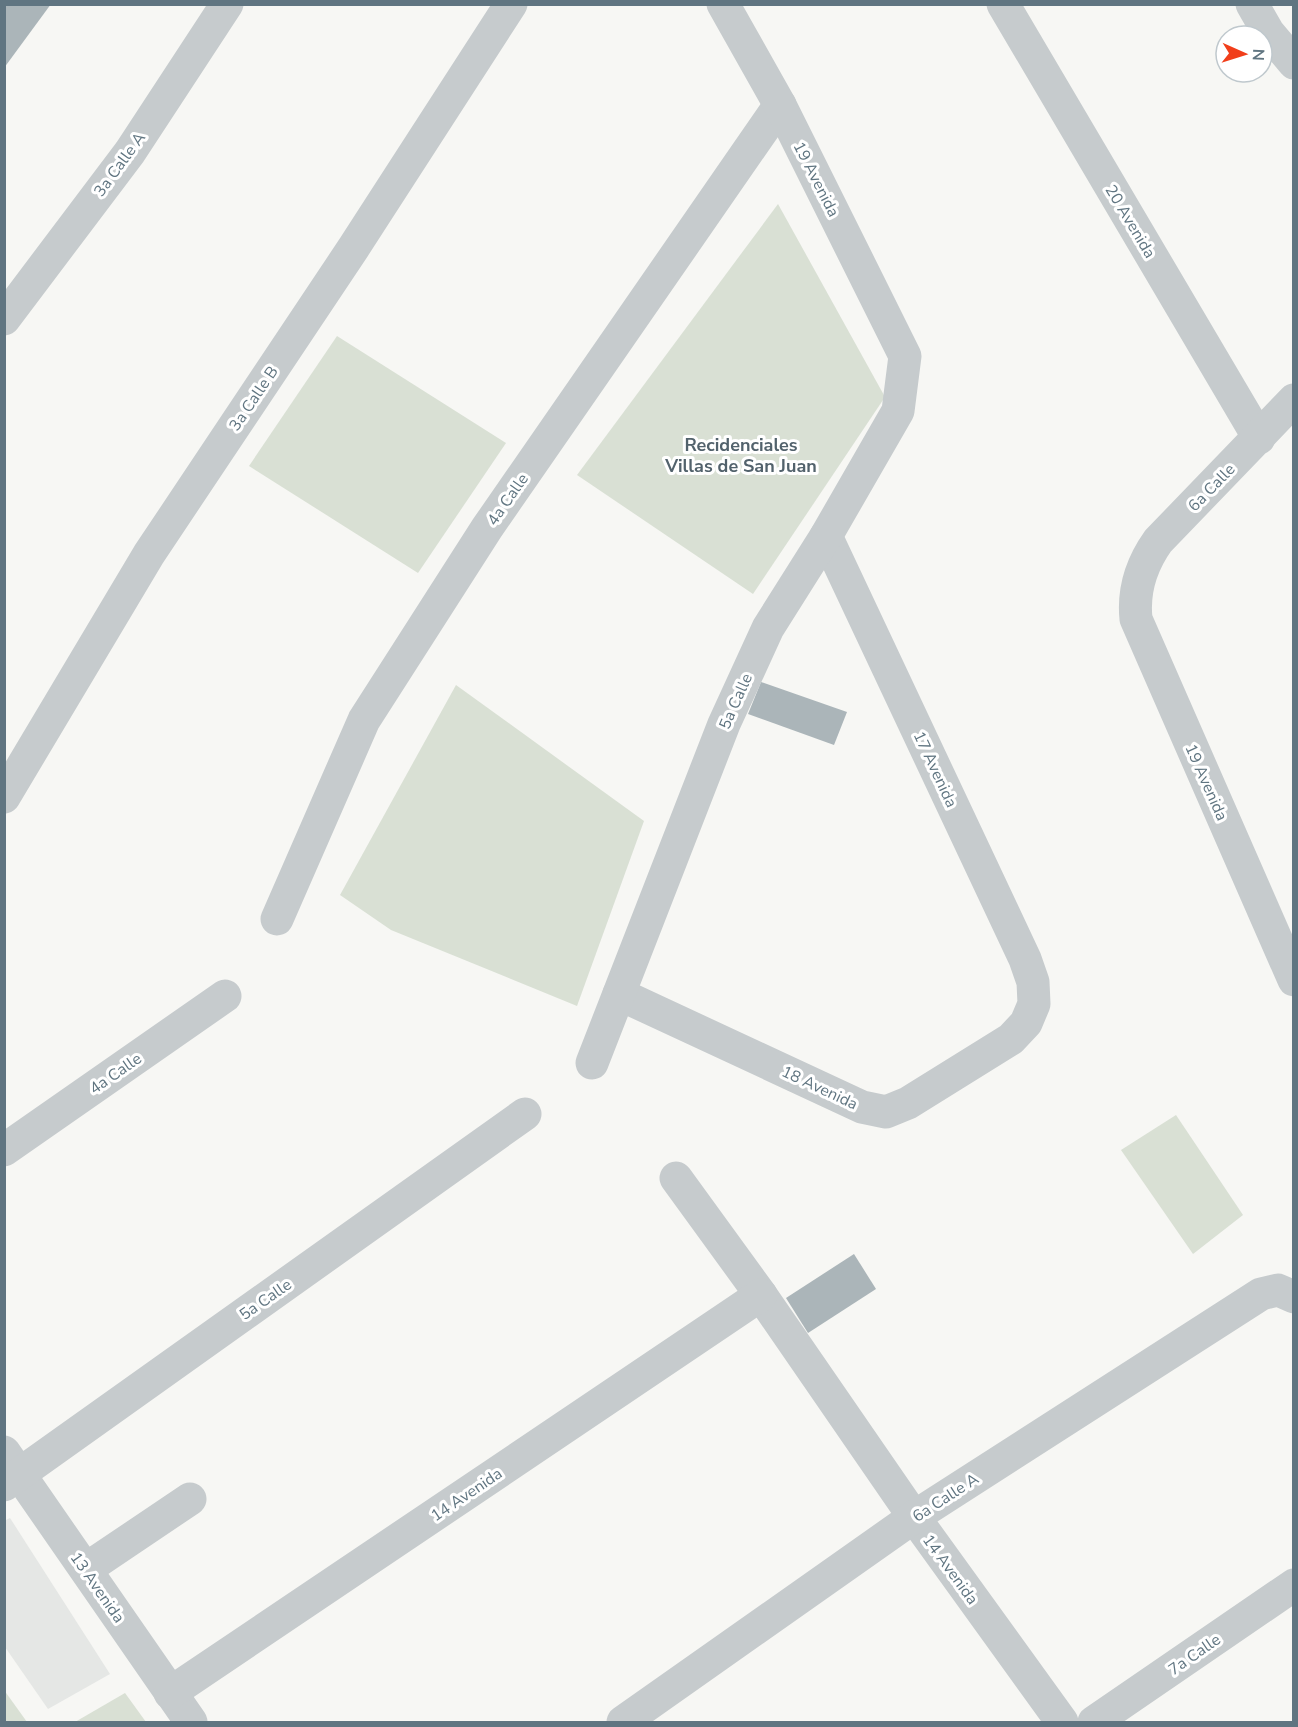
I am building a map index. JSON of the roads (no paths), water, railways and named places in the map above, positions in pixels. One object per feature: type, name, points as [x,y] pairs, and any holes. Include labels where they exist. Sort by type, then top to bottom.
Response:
[{"type":"street","name":"3a Calle A","points":[[4,320],[130,152],[227,4]]},
{"type":"street","name":"3a Calle B","points":[[4,797],[150,554],[512,4]]},
{"type":"street","name":"19 Avenida","points":[[723,4],[780,105],[905,356]]},
{"type":"street","name":"20 Avenida","points":[[1003,4],[1259,438]]},
{"type":"street","points":[[1252,4],[1268,32],[1293,63]]},
{"type":"street","name":"4a Calle","points":[[278,919],[364,720],[487,528],[780,105]]},
{"type":"street","name":"5a Calle","points":[[592,1064],[724,724],[768,627],[826,536],[898,411],[905,356]]},
{"type":"street","name":"6a Calle","points":[[1138,580],[1146,559],[1158,541],[1293,400]]},
{"type":"street","name":"17 Avenida","points":[[826,536],[1025,959],[1033,982],[1034,1004]]},
{"type":"street","name":"19 Avenida","points":[[1138,580],[1135,595],[1136,619],[1292,972]]},
{"type":"street","name":"18 Avenida","points":[[619,994],[862,1107],[886,1112],[908,1103],[1011,1039],[1026,1023],[1034,1004]]},
{"type":"street","name":"4a Calle","points":[[4,1150],[225,996]]},
{"type":"street","name":"5a Calle","points":[[10,1470],[525,1114]]},
{"type":"street","name":"14 Avenida","points":[[676,1178],[761,1295],[914,1517],[1062,1722]]},
{"type":"street","name":"6a Calle A","points":[[623,1722],[914,1517],[1261,1294],[1286,1293]]},
{"type":"street","name":"14 Avenida","points":[[170,1693],[761,1295]]},
{"type":"street","name":"13 Avenida","points":[[10,1470],[86,1569],[191,1722]]},
{"type":"street","points":[[86,1569],[190,1499]]},
{"type":"street","name":"7a Calle","points":[[1094,1722],[1293,1585]]},
{"type":"district","name":"Recidenciales Villas de San Juan","points":[[741,455]]}]
